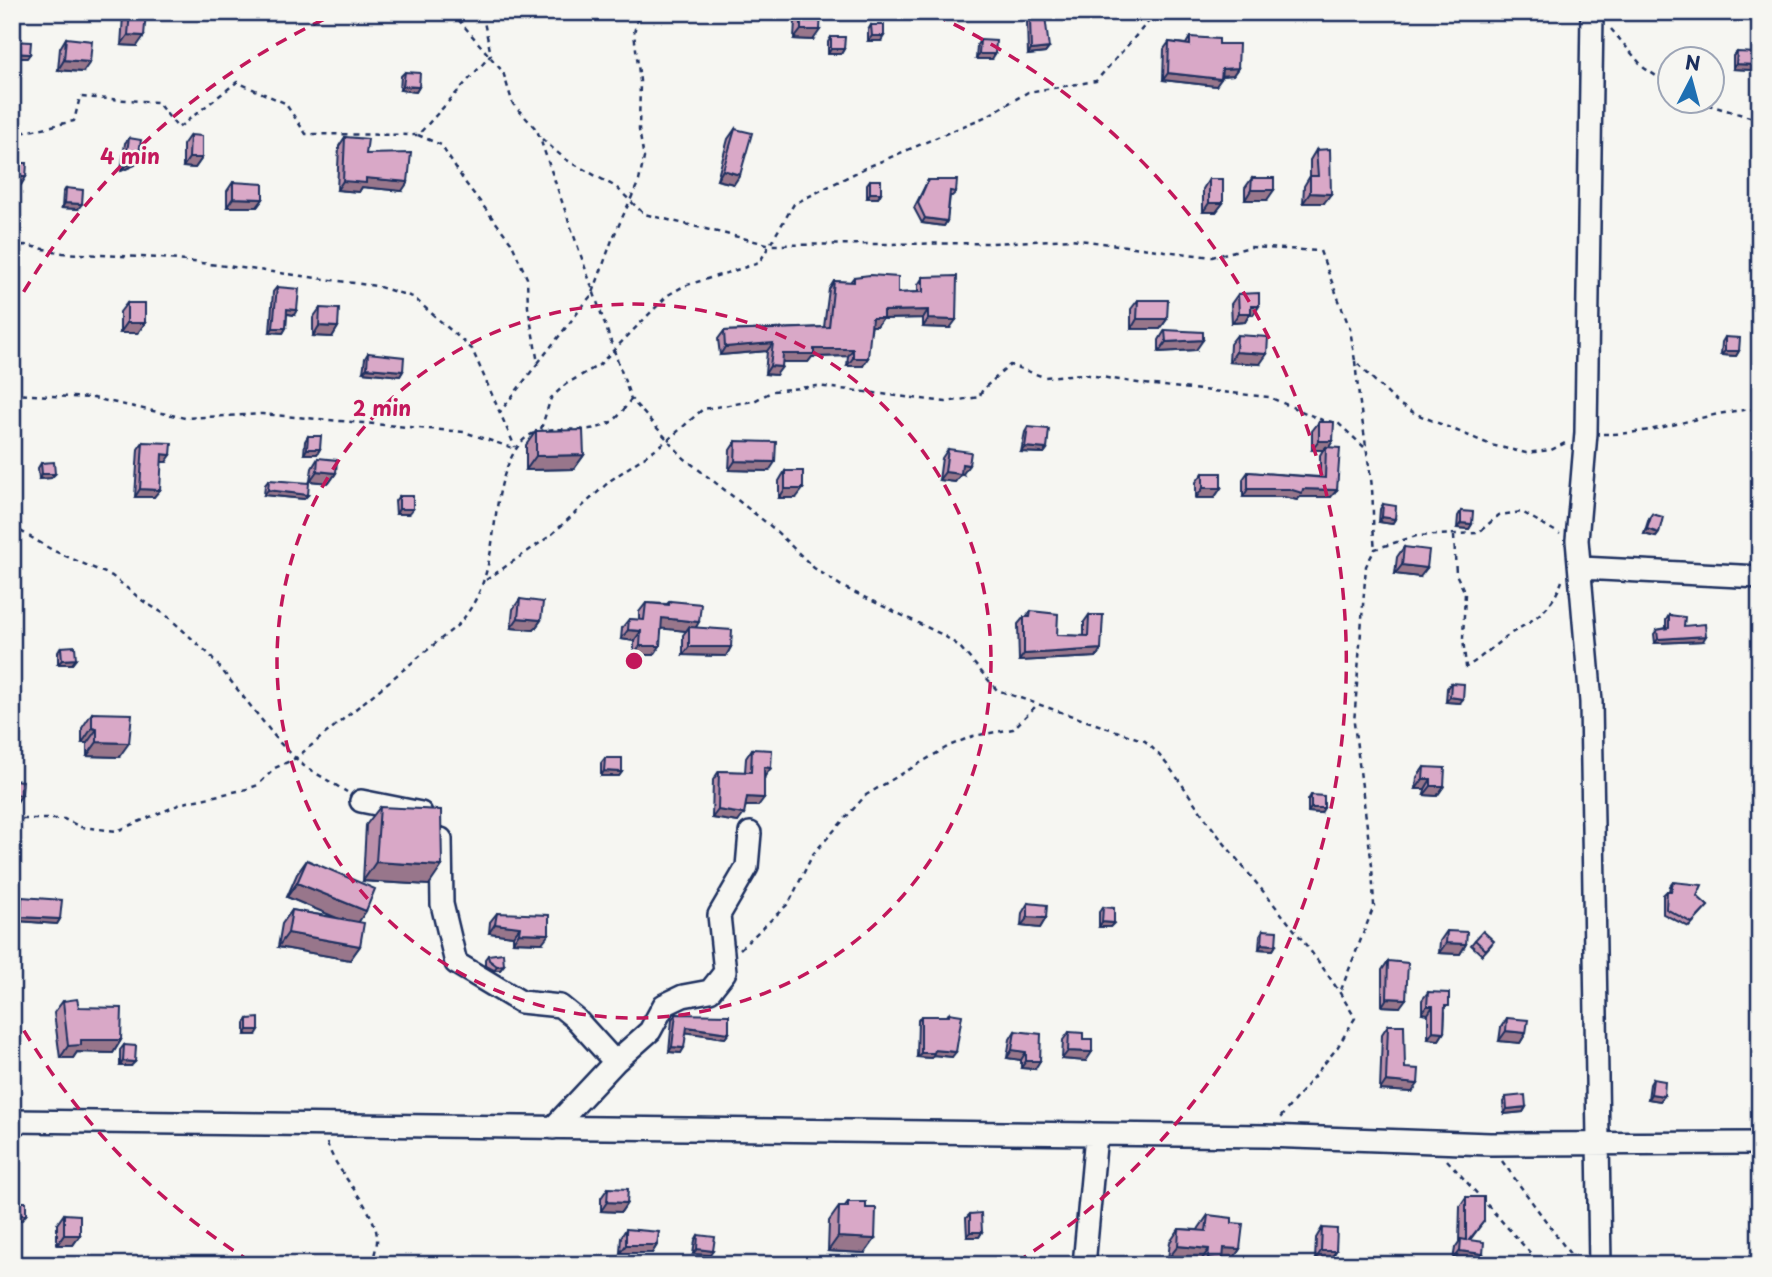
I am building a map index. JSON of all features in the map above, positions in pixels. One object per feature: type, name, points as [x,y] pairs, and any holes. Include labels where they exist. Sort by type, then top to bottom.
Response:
[{"type":"street","points":[[1597,17],[1586,433],[1573,570],[1591,702],[1600,1265]]},
{"type":"street","points":[[1573,570],[1760,577]]},
{"type":"street","points":[[361,801],[441,817],[442,904],[456,963],[521,1002],[560,1006],[576,1018],[615,1062]]},
{"type":"street","points":[[553,1128],[615,1062],[650,1031],[664,1005],[683,996],[710,991],[725,972],[719,915],[747,867],[750,833]]},
{"type":"street","points":[[12,1121],[322,1127],[1266,1136],[1490,1144],[1760,1143]]},
{"type":"street","points":[[1084,1265],[1096,1135]]},
{"type":"path","points":[[452,12],[503,72],[513,104],[539,136],[565,159],[616,187],[643,214],[662,221],[771,245],[992,243],[1071,239],[1212,257],[1250,247],[1320,251],[1350,329],[1364,447],[1372,482],[1371,517],[1375,549],[1366,566],[1354,723],[1372,866],[1374,906],[1340,991]]},
{"type":"path","points":[[482,12],[491,55]]},
{"type":"path","points":[[499,413],[593,293],[639,181],[644,158],[639,130],[640,82],[634,33],[639,12]]},
{"type":"path","points":[[541,429],[551,398],[566,384],[599,365],[667,295],[684,286],[759,263],[794,204],[827,186],[987,116],[1028,92],[1096,80],[1157,12]]},
{"type":"path","points":[[1597,17],[1644,68],[1656,76]]},
{"type":"path","points":[[418,135],[491,55]]},
{"type":"path","points":[[12,135],[74,121],[80,97],[157,102],[178,128],[237,82],[285,103],[306,134],[418,135],[442,145],[464,181],[511,242],[527,278],[528,307],[538,363]]},
{"type":"path","points":[[1726,110],[1760,117]]},
{"type":"path","points":[[539,136],[631,399],[684,458],[773,528],[814,568],[872,602],[943,635],[959,646],[997,690],[1146,741],[1160,753],[1213,830],[1310,947],[1355,1018],[1337,1048],[1266,1136]]},
{"type":"path","points":[[12,246],[25,245],[83,254],[161,258],[366,284],[395,291],[428,309],[472,349],[516,449]]},
{"type":"path","points":[[1355,361],[1397,403],[1491,445],[1526,453],[1551,450],[1586,433],[1620,434],[1678,425],[1733,409],[1760,409]]},
{"type":"path","points":[[486,580],[550,536],[611,480],[668,440],[703,409],[754,401],[773,391],[817,386],[946,402],[979,397],[983,389],[1010,365],[1044,377],[1083,374],[1144,384],[1269,397],[1322,420],[1338,424],[1364,447]]},
{"type":"path","points":[[12,394],[93,398],[185,418],[262,414],[464,432],[516,449]]},
{"type":"path","points":[[12,819],[64,819],[81,827],[117,831],[183,803],[258,785],[275,768],[296,758],[459,624],[471,611],[486,580],[504,481],[516,449],[529,435],[541,429],[594,427],[613,421],[631,399]]},
{"type":"path","points":[[1375,549],[1416,536],[1478,533],[1499,515],[1522,512],[1548,530],[1577,540]]},
{"type":"path","points":[[12,526],[54,551],[112,576],[143,601],[166,615],[210,655],[280,743],[296,758],[361,801]]},
{"type":"path","points":[[1454,536],[1456,574],[1465,593],[1463,638],[1466,667],[1510,635],[1532,624],[1558,594],[1573,570]]},
{"type":"path","points":[[725,972],[742,946],[789,903],[813,854],[866,795],[949,746],[973,736],[1013,729],[1039,703]]},
{"type":"path","points":[[322,1127],[333,1163],[362,1200],[378,1237],[372,1265]]},
{"type":"path","points":[[1431,1142],[1541,1265]]},
{"type":"path","points":[[1490,1144],[1578,1265]]},
{"type":"building","points":[[130,12],[146,12],[144,36],[128,35]]},
{"type":"building","points":[[801,12],[821,12],[820,30],[801,30]]},
{"type":"building","points":[[1045,16],[1049,48],[1031,50],[1030,18]]},
{"type":"building","points":[[871,25],[884,25],[884,36],[872,36]]},
{"type":"building","points":[[831,37],[845,37],[844,49],[831,49]]},
{"type":"building","points":[[1190,37],[1219,39],[1219,44],[1239,44],[1238,68],[1222,69],[1221,79],[1168,73],[1169,42],[1190,45]]},
{"type":"building","points":[[66,38],[92,41],[90,62],[64,60]]},
{"type":"building","points":[[980,40],[996,41],[995,54],[979,54]]},
{"type":"building","points":[[12,41],[31,42],[30,54],[12,53]]},
{"type":"building","points":[[1737,52],[1756,53],[1756,65],[1736,64]]},
{"type":"building","points":[[405,72],[420,73],[419,87],[403,86]]},
{"type":"building","points":[[735,129],[752,133],[740,175],[723,170]]},
{"type":"building","points":[[190,135],[202,136],[202,158],[189,158]]},
{"type":"building","points":[[345,137],[368,139],[366,154],[411,153],[408,182],[366,178],[366,183],[343,181]]},
{"type":"building","points":[[129,138],[141,140],[138,160],[125,166]]},
{"type":"building","points":[[1330,149],[1331,194],[1310,193],[1310,176],[1318,176],[1316,150]]},
{"type":"building","points":[[12,163],[27,163],[26,177],[12,177]]},
{"type":"building","points":[[1252,178],[1274,178],[1274,190],[1251,190]]},
{"type":"building","points":[[1209,179],[1223,179],[1223,203],[1209,203]]},
{"type":"building","points":[[870,180],[881,180],[881,193],[870,193]]},
{"type":"building","points":[[928,180],[957,180],[956,192],[950,191],[947,221],[925,218],[918,203]]},
{"type":"building","points":[[233,182],[263,184],[263,199],[233,198]]},
{"type":"building","points":[[66,188],[83,190],[82,204],[65,203]]},
{"type":"building","points":[[957,276],[956,320],[928,319],[928,310],[883,311],[883,318],[872,318],[868,358],[853,358],[853,349],[814,349],[814,354],[783,354],[782,367],[770,366],[773,343],[725,347],[724,331],[829,327],[834,281],[854,282],[854,277],[898,277],[898,293],[923,292],[923,277]]},
{"type":"building","points":[[277,287],[299,289],[297,310],[287,309],[286,328],[273,328]]},
{"type":"building","points":[[1259,293],[1259,306],[1251,306],[1251,313],[1239,313],[1238,294]]},
{"type":"building","points":[[1138,300],[1168,300],[1167,319],[1137,319]]},
{"type":"building","points":[[127,303],[145,303],[145,323],[127,323]]},
{"type":"building","points":[[320,308],[339,309],[338,327],[319,326]]},
{"type":"building","points":[[1165,330],[1203,332],[1203,340],[1166,342]]},
{"type":"building","points":[[1237,335],[1268,337],[1267,354],[1236,352]]},
{"type":"building","points":[[1725,337],[1740,338],[1739,351],[1725,351]]},
{"type":"building","points":[[368,353],[404,357],[403,371],[367,368]]},
{"type":"building","points":[[1319,422],[1334,422],[1333,441],[1319,441]]},
{"type":"building","points":[[1028,427],[1049,429],[1047,449],[1025,447]]},
{"type":"building","points":[[583,430],[584,455],[536,456],[536,431]]},
{"type":"building","points":[[308,436],[321,436],[320,449],[307,449]]},
{"type":"building","points":[[736,441],[776,442],[775,462],[735,461]]},
{"type":"building","points":[[143,442],[172,443],[171,455],[162,454],[160,490],[140,489]]},
{"type":"building","points":[[1326,447],[1340,448],[1337,490],[1303,489],[1302,493],[1289,489],[1248,489],[1248,472],[1325,478]]},
{"type":"building","points":[[948,449],[971,452],[969,465],[962,464],[961,474],[945,472]]},
{"type":"building","points":[[318,458],[337,460],[336,473],[317,471]]},
{"type":"building","points":[[54,462],[55,474],[42,474],[41,463]]},
{"type":"building","points":[[785,471],[803,471],[803,489],[785,489]]},
{"type":"building","points":[[1203,473],[1221,473],[1221,488],[1203,488]]},
{"type":"building","points":[[269,480],[309,483],[308,495],[268,490]]},
{"type":"building","points":[[399,496],[413,496],[413,509],[399,509]]},
{"type":"building","points":[[1383,504],[1396,506],[1395,519],[1382,517]]},
{"type":"building","points":[[1461,511],[1473,512],[1472,524],[1461,523]]},
{"type":"building","points":[[1652,514],[1663,517],[1659,533],[1647,529]]},
{"type":"building","points":[[1404,547],[1429,550],[1427,568],[1402,565]]},
{"type":"building","points":[[520,599],[543,602],[541,620],[518,618]]},
{"type":"building","points":[[670,601],[701,604],[699,622],[662,618],[660,646],[640,646],[641,631],[628,630],[629,619],[644,620],[646,603],[669,605]]},
{"type":"building","points":[[1031,611],[1058,614],[1057,635],[1088,636],[1089,615],[1103,615],[1101,649],[1024,654],[1024,617],[1030,617]]},
{"type":"building","points":[[1669,615],[1685,617],[1684,626],[1705,624],[1706,636],[1658,639],[1657,630],[1669,628]]},
{"type":"building","points":[[689,627],[732,630],[731,647],[689,647]]},
{"type":"building","points":[[75,646],[76,659],[62,660],[61,647]]},
{"type":"building","points":[[1451,683],[1464,684],[1463,699],[1450,697]]},
{"type":"building","points":[[92,713],[132,714],[129,743],[97,742],[97,729],[92,728]]},
{"type":"building","points":[[752,749],[772,750],[771,768],[764,767],[764,798],[747,797],[744,814],[718,810],[719,771],[751,772]]},
{"type":"building","points":[[605,758],[622,758],[622,772],[604,771]]},
{"type":"building","points":[[1424,767],[1445,768],[1444,786],[1431,786],[1431,779],[1423,779]]},
{"type":"building","points":[[12,780],[23,781],[22,795],[12,794]]},
{"type":"building","points":[[1311,795],[1324,796],[1324,808],[1311,808]]},
{"type":"building","points":[[380,807],[441,810],[442,866],[376,862]]},
{"type":"building","points":[[307,860],[375,889],[366,911],[297,883]]},
{"type":"building","points":[[1673,882],[1702,885],[1697,896],[1708,906],[1692,923],[1666,909],[1667,891],[1671,891]]},
{"type":"building","points":[[22,897],[62,900],[60,919],[21,917]]},
{"type":"building","points":[[1028,903],[1047,905],[1046,918],[1028,917]]},
{"type":"building","points":[[1103,907],[1114,908],[1114,923],[1102,922]]},
{"type":"building","points":[[292,910],[364,923],[360,946],[288,933]]},
{"type":"building","points":[[497,913],[549,915],[549,934],[519,933],[520,927],[495,924]]},
{"type":"building","points":[[1263,930],[1277,931],[1276,945],[1262,944]]},
{"type":"building","points":[[1447,931],[1467,932],[1466,944],[1446,943]]},
{"type":"building","points":[[1483,931],[1494,941],[1486,950],[1475,940]]},
{"type":"building","points":[[503,953],[504,965],[497,966],[489,960],[488,955]]},
{"type":"building","points":[[1388,961],[1408,963],[1406,999],[1387,998]]},
{"type":"building","points":[[1428,992],[1449,993],[1449,1006],[1445,1006],[1444,1032],[1433,1031],[1433,1006],[1427,1006]]},
{"type":"building","points":[[77,999],[79,1007],[122,1008],[121,1040],[81,1040],[81,1045],[68,1046],[63,1001]]},
{"type":"building","points":[[949,1013],[962,1015],[956,1052],[935,1050],[934,1053],[921,1053],[921,1016],[949,1016]]},
{"type":"building","points":[[676,1014],[729,1015],[729,1033],[687,1027],[684,1048],[672,1047]]},
{"type":"building","points":[[259,1018],[259,1030],[248,1030],[248,1019]]},
{"type":"building","points":[[1507,1018],[1528,1020],[1526,1033],[1506,1031]]},
{"type":"building","points":[[1388,1025],[1404,1025],[1405,1068],[1419,1069],[1418,1084],[1386,1081]]},
{"type":"building","points":[[1015,1031],[1041,1034],[1040,1061],[1026,1061],[1026,1052],[1012,1050]]},
{"type":"building","points":[[1069,1032],[1083,1033],[1083,1039],[1092,1039],[1092,1052],[1068,1051]]},
{"type":"building","points":[[124,1045],[136,1046],[135,1062],[123,1061]]},
{"type":"building","points":[[1653,1079],[1665,1081],[1664,1096],[1651,1094]]},
{"type":"building","points":[[1525,1095],[1526,1107],[1507,1109],[1506,1097]]},
{"type":"building","points":[[608,1188],[628,1189],[627,1203],[607,1202]]},
{"type":"building","points":[[1466,1197],[1484,1197],[1484,1221],[1469,1240],[1484,1242],[1483,1254],[1460,1251],[1461,1239],[1466,1240]]},
{"type":"building","points":[[14,1202],[26,1202],[26,1215],[13,1215]]},
{"type":"building","points":[[848,1202],[866,1202],[866,1208],[876,1208],[875,1239],[838,1237],[839,1207],[848,1207]]},
{"type":"building","points":[[981,1213],[982,1232],[970,1232],[970,1214]]},
{"type":"building","points":[[64,1214],[80,1215],[80,1235],[64,1235]]},
{"type":"building","points":[[1208,1215],[1232,1218],[1232,1223],[1243,1224],[1240,1249],[1224,1248],[1223,1260],[1208,1258],[1209,1249],[1178,1246],[1179,1229],[1206,1231]]},
{"type":"building","points":[[1322,1228],[1337,1229],[1336,1251],[1321,1251]]},
{"type":"building","points":[[626,1229],[659,1232],[657,1245],[626,1245]]},
{"type":"building","points":[[698,1235],[715,1237],[713,1251],[697,1249]]}]
